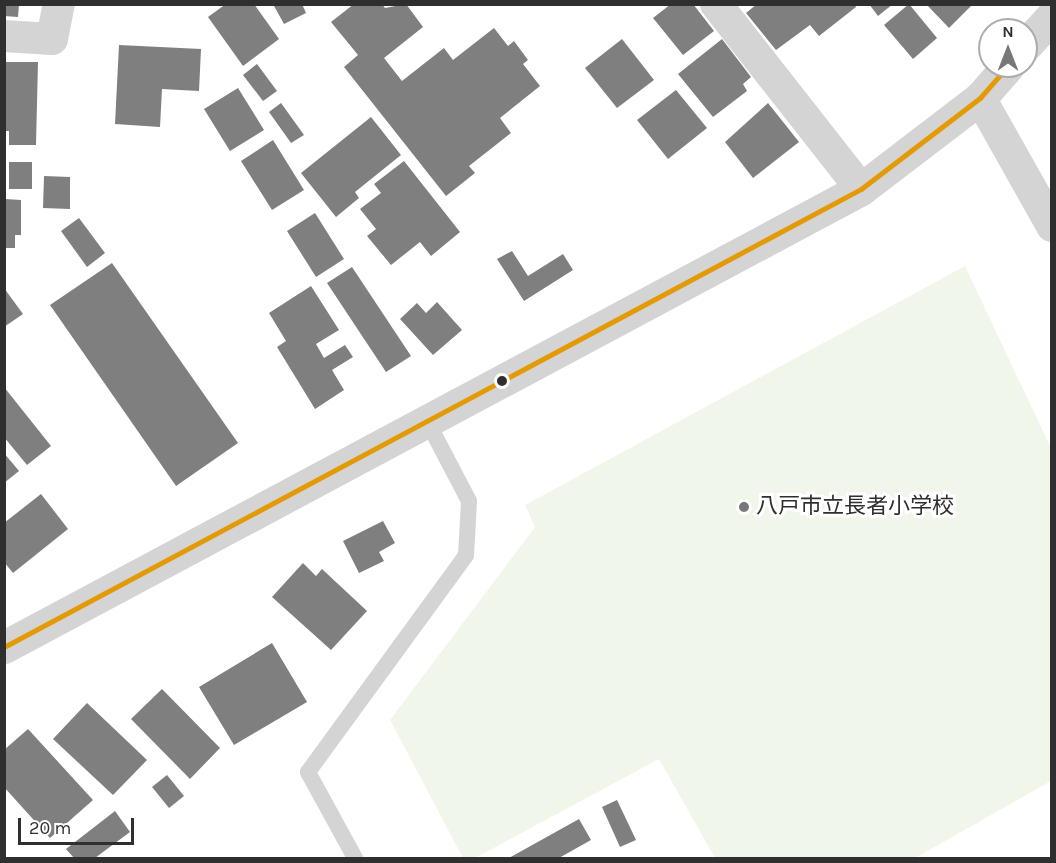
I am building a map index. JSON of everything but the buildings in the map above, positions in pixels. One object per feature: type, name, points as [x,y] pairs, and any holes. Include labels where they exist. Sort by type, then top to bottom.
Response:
[{"type":"street","points":[[4,36],[52,39],[59,4]]},
{"type":"street","points":[[716,4],[861,189]]},
{"type":"street","points":[[1038,32],[1052,16]]},
{"type":"street","points":[[4,647],[861,189],[980,98],[998,78]]},
{"type":"street","points":[[980,98],[1052,226]]},
{"type":"lane","points":[[355,858],[308,772],[466,555],[469,501],[427,421]]},
{"type":"shaded area","name":"八戸市立長者小学校","points":[[965,266],[1051,448],[1051,781],[915,858],[715,858],[659,759],[475,858],[463,858],[390,720],[535,527],[525,505]]},
{"type":"transit line","points":[[4,647],[861,189],[980,98],[998,78]]},
{"type":"place","name":"八戸市立長者小学校","points":[[744,507]]}]
